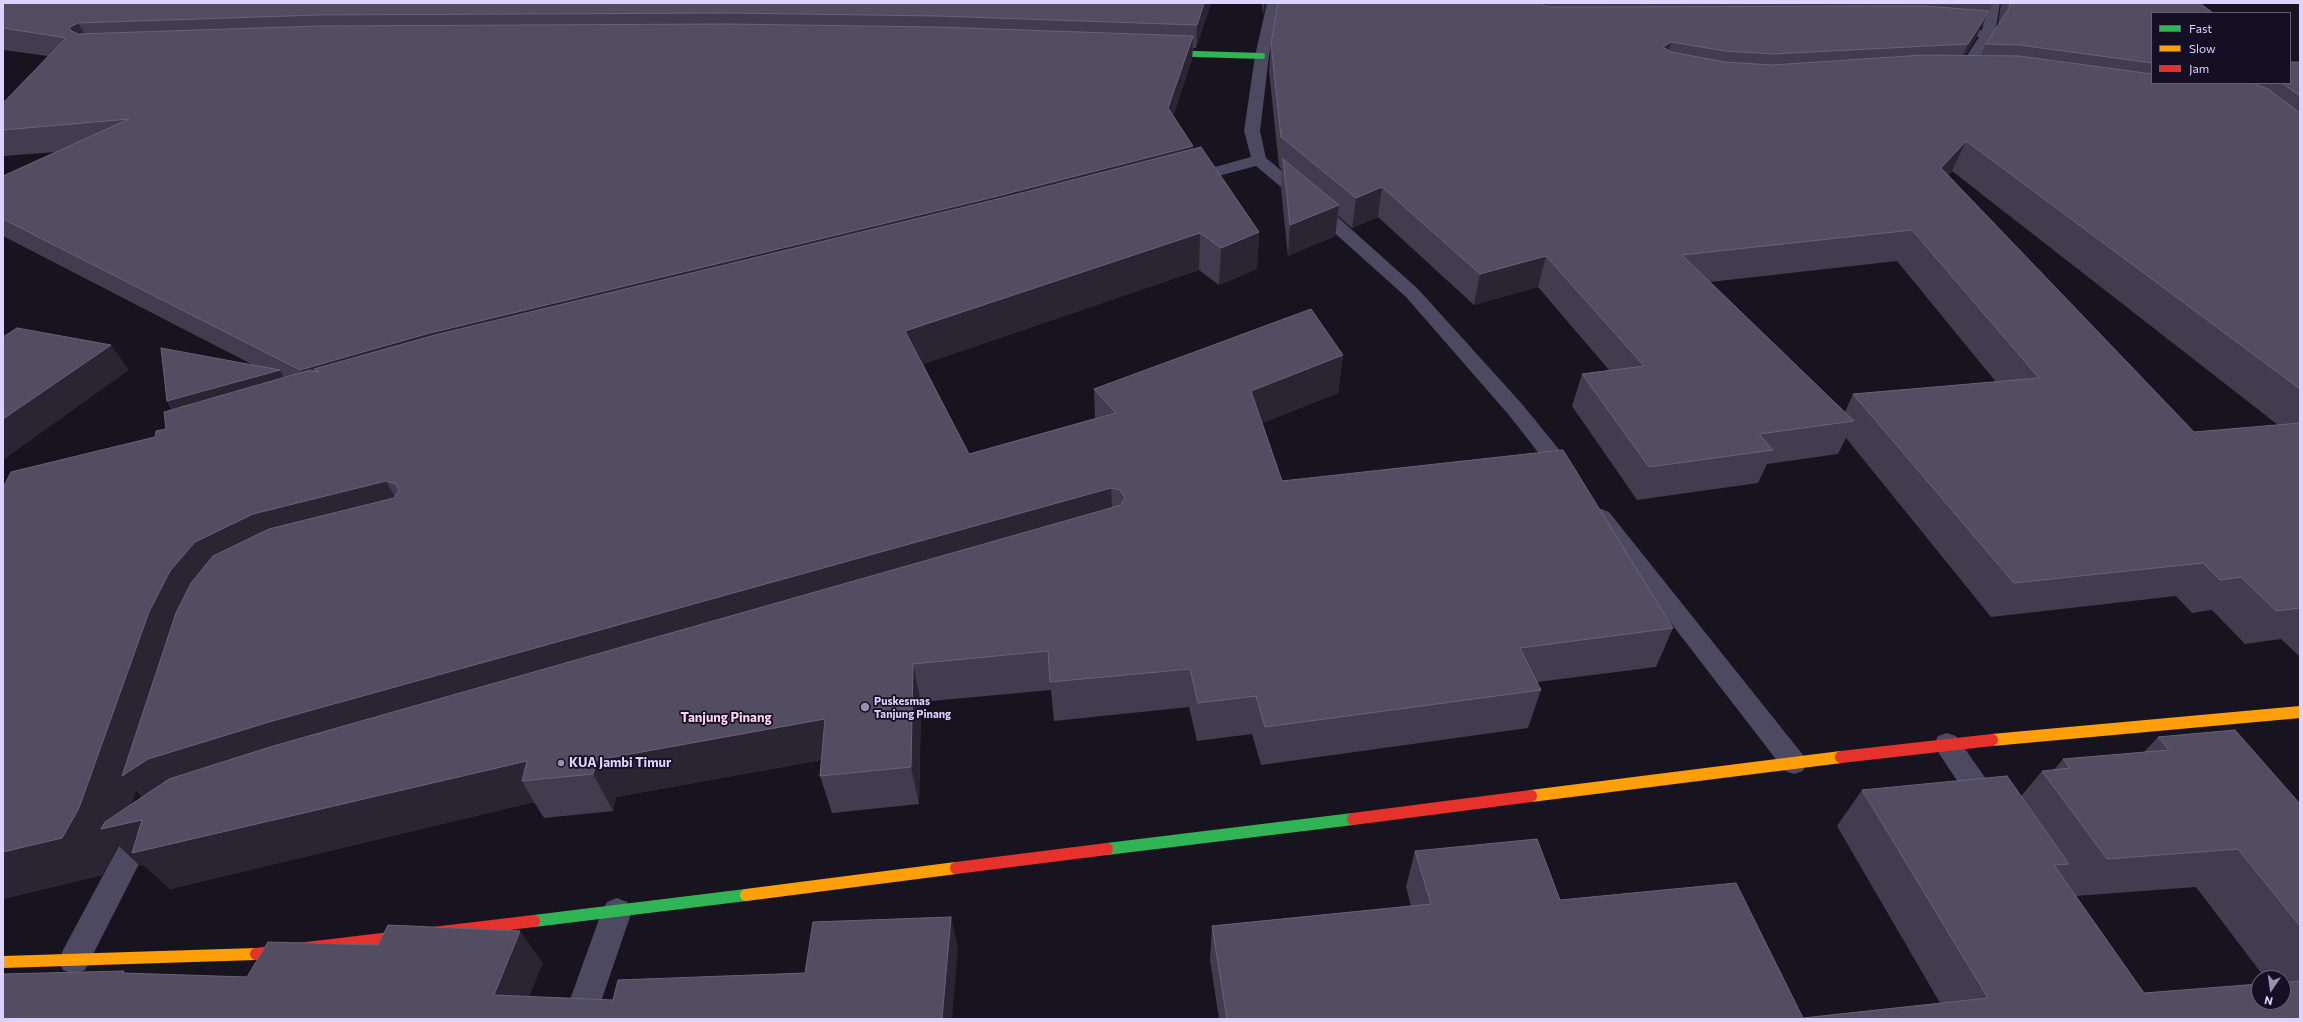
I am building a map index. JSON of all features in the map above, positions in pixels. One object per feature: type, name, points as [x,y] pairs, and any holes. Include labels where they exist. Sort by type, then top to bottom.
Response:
[{"type":"street","points":[[1273,3],[1262,56],[1252,131],[1258,160],[1325,215],[1412,294],[1515,409],[1794,763]]},
{"type":"street","points":[[1975,78],[1953,77],[1988,34],[1994,3]]},
{"type":"street","points":[[1936,30],[1988,34]]},
{"type":"street","points":[[1152,52],[1262,56]]},
{"type":"street","points":[[1168,184],[1258,160]]},
{"type":"street","points":[[3,962],[250,955],[617,911],[1947,744],[2300,712]]},
{"type":"street","points":[[1947,744],[2001,822]]},
{"type":"street","points":[[74,960],[132,850],[141,819]]},
{"type":"street","points":[[132,850],[169,823]]},
{"type":"street","points":[[579,1019],[617,911]]},
{"type":"building","points":[[3,3],[1204,3],[1197,25],[938,16],[727,13],[318,15],[78,23],[70,27],[70,30],[78,34],[318,26],[726,24],[938,27],[1193,36],[1168,108],[1193,146],[994,197],[426,334],[300,370],[3,219],[3,176],[129,119],[3,130],[3,103],[66,38],[3,28]]},
{"type":"building","points":[[1278,3],[1540,3],[1548,7],[1925,6],[1989,11],[1968,44],[1772,54],[1725,51],[1671,42],[1663,47],[1671,52],[1725,62],[1772,65],[1923,55],[2019,56],[2151,74],[2151,84],[2255,84],[2268,89],[2300,113],[2300,389],[1966,141],[1941,168],[2194,432],[2300,423],[2300,608],[2276,611],[2241,577],[2220,580],[2203,563],[2014,583],[1853,394],[2039,378],[1912,230],[1682,255],[1854,421],[1759,434],[1773,450],[1649,467],[1582,374],[1644,366],[1546,256],[1480,274],[1382,187],[1356,198],[1281,137],[1271,43]]},
{"type":"building","points":[[2010,3],[2200,3],[2212,12],[2151,12],[2151,63],[2019,45],[1986,44],[2009,8]]},
{"type":"building","points":[[2291,62],[2300,62],[2300,96],[2283,84],[2291,84]]},
{"type":"building","points":[[1201,147],[1259,232],[1221,248],[1200,233],[905,331],[969,454],[1116,413],[1094,389],[1311,309],[1343,355],[1251,391],[1282,481],[1563,450],[1673,628],[1520,648],[1541,690],[1265,727],[1256,696],[1198,703],[1190,669],[1050,682],[1048,651],[913,664],[911,767],[820,776],[825,719],[597,760],[593,774],[522,781],[527,761],[132,853],[142,820],[101,829],[105,822],[169,779],[270,747],[1121,505],[1125,498],[1120,490],[1111,488],[269,722],[148,759],[122,776],[176,613],[191,583],[213,556],[269,529],[394,498],[399,491],[396,484],[386,481],[253,514],[195,542],[170,571],[149,612],[79,808],[62,838],[3,852],[3,488],[11,472],[155,437],[156,431],[166,429],[164,412],[310,370],[319,372],[314,369],[435,335],[1006,197]]},
{"type":"building","points":[[1283,159],[1339,205],[1290,225]]},
{"type":"building","points":[[17,328],[111,345],[3,419],[3,337]]},
{"type":"building","points":[[161,348],[280,370],[167,401]]},
{"type":"building","points":[[2235,730],[2300,804],[2300,926],[2238,849],[2107,859],[2042,771],[2070,768],[2063,759],[2169,750],[2158,737]]},
{"type":"building","points":[[2007,776],[2069,864],[2054,865],[2144,993],[2251,985],[2251,1010],[2291,1010],[2291,982],[2300,981],[2300,1019],[1227,1019],[1212,926],[1431,904],[1415,851],[1537,839],[1560,900],[1736,883],[1803,1018],[1988,998],[1862,790]]},
{"type":"building","points":[[951,917],[942,1019],[3,1019],[3,974],[124,971],[123,973],[247,977],[268,942],[378,945],[388,925],[520,931],[494,995],[613,1000],[618,980],[805,973],[813,922]]},
{"type":"traffic: fast","points":[[1163,53],[1262,56]]},
{"type":"traffic: fast","points":[[1107,849],[1353,819]]},
{"type":"traffic: fast","points":[[534,921],[746,895]]},
{"type":"traffic: slow","points":[[1992,740],[2300,712]]},
{"type":"traffic: slow","points":[[1531,796],[1841,757]]},
{"type":"traffic: slow","points":[[746,895],[956,868]]},
{"type":"traffic: slow","points":[[3,962],[256,954]]},
{"type":"traffic: jam","points":[[1841,757],[1992,740]]},
{"type":"traffic: jam","points":[[1353,819],[1531,796]]},
{"type":"traffic: jam","points":[[956,868],[1107,849]]},
{"type":"traffic: jam","points":[[256,954],[534,921]]},
{"type":"place","name":"Puskesmas Tanjung Pinang","points":[[865,707]]},
{"type":"place","name":"KUA Jambi Timur","points":[[561,763]]},
{"type":"district","name":"Tanjung Pinang","points":[[726,718]]}]
